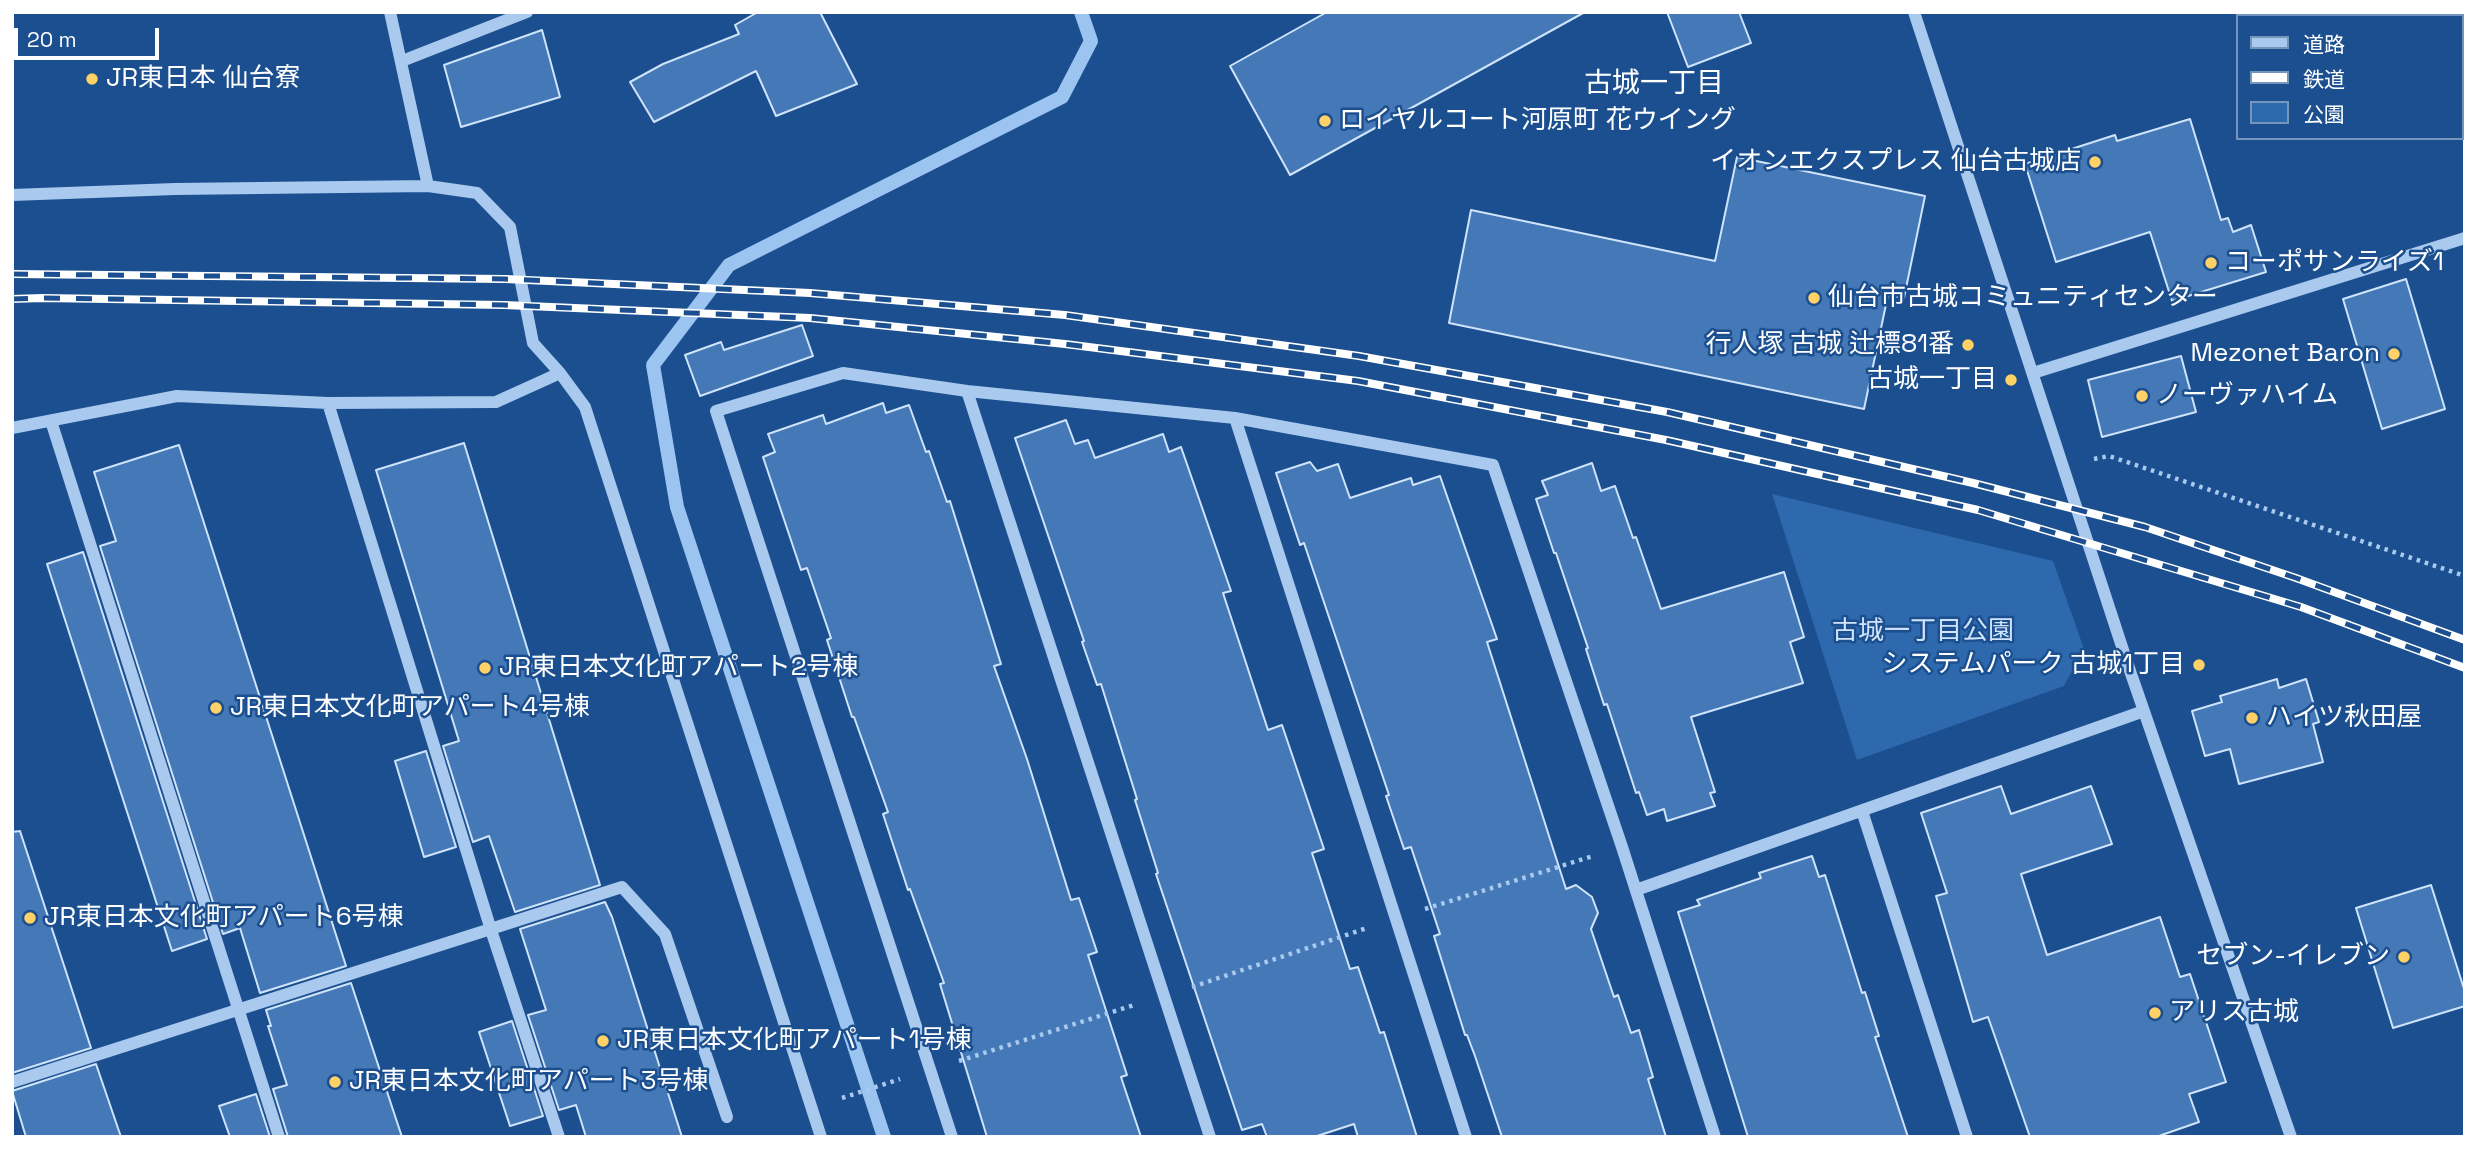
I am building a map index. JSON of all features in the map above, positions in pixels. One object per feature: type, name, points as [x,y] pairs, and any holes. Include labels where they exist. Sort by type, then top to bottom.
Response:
[{"type":"street","points":[[390,12],[428,186]]},
{"type":"street","points":[[402,61],[527,12]]},
{"type":"street","points":[[1914,12],[1968,183],[2144,710],[2291,1137]]},
{"type":"street","points":[[12,195],[175,189],[428,186],[477,193],[510,227],[533,343],[585,407],[821,1137]]},
{"type":"street","points":[[2033,373],[2465,238]]},
{"type":"street","points":[[12,428],[177,396],[328,403],[496,402],[560,373]]},
{"type":"street","points":[[951,1137],[716,411],[843,373],[967,391],[1235,418],[1493,465],[1636,890],[1715,1137]]},
{"type":"street","points":[[967,391],[1210,1137]]},
{"type":"street","points":[[328,403],[491,930],[559,1137]]},
{"type":"street","points":[[1235,418],[1466,1137]]},
{"type":"street","points":[[51,421],[279,1137]]},
{"type":"street","points":[[1636,890],[2144,710]]},
{"type":"street","points":[[1862,811],[1968,1137]]},
{"type":"street","points":[[12,1082],[622,887],[665,933],[727,1117]]},
{"type":"path","points":[[2062,465],[2109,456],[2465,576]]},
{"type":"path","points":[[1414,913],[1604,853]]},
{"type":"path","points":[[1182,990],[1377,925]]},
{"type":"path","points":[[931,1070],[1140,1003]]},
{"type":"path","points":[[832,1101],[897,1080]]},
{"type":"green space","name":"古城一丁目公園","points":[[1772,494],[2053,561],[2084,649],[2064,686],[1857,760]]},
{"type":"building","points":[[758,12],[820,12],[857,84],[776,116],[756,71],[654,122],[630,82],[663,64],[739,34],[735,25]]},
{"type":"building","name":"ロイヤルコート河原町 花ウイング","points":[[1327,12],[1585,12],[1290,175],[1230,66]]},
{"type":"building","points":[[1667,12],[1739,12],[1751,43],[1688,67]]},
{"type":"building","points":[[542,30],[560,97],[461,127],[444,65]]},
{"type":"building","points":[[2190,119],[2221,220],[2228,218],[2233,232],[2251,225],[2266,272],[2172,301],[2150,232],[2056,262],[2025,164],[2115,135],[2117,141]]},
{"type":"building","points":[[1737,157],[1925,196],[1904,298],[1888,295],[1864,409],[1449,323],[1471,210],[1715,261]]},
{"type":"building","name":"Mezonet Baron","points":[[2406,279],[2445,409],[2382,429],[2343,299]]},
{"type":"building","points":[[802,325],[813,356],[700,396],[685,355],[721,342],[724,350]]},
{"type":"building","name":"ノーヴァハイム","points":[[2181,356],[2196,412],[2102,437],[2088,380]]},
{"type":"building","points":[[883,403],[886,413],[909,405],[947,502],[950,501],[1001,664],[994,666],[1027,759],[1071,900],[1079,898],[1097,952],[1088,955],[1127,1075],[1121,1077],[1141,1137],[987,1137],[940,984],[944,983],[910,889],[908,890],[883,814],[888,812],[852,717],[827,640],[831,638],[807,568],[801,570],[763,457],[775,452],[768,434],[823,415],[826,424]]},
{"type":"building","points":[[1066,420],[1075,444],[1088,440],[1095,458],[1163,434],[1169,452],[1181,447],[1231,591],[1223,593],[1268,730],[1282,725],[1324,849],[1312,853],[1350,969],[1358,967],[1380,1033],[1384,1032],[1417,1137],[1358,1137],[1354,1124],[1314,1137],[1267,1137],[1262,1124],[1242,1130],[1156,874],[1158,873],[1135,800],[1137,799],[1101,684],[1097,685],[1015,438]]},
{"type":"building","name":"JR東日本文化町アパート2号棟","points":[[464,443],[600,885],[515,912],[489,836],[473,842],[443,746],[459,741],[376,470]]},
{"type":"building","name":"JR東日本文化町アパート4号棟","points":[[179,445],[346,966],[260,993],[240,928],[223,934],[100,546],[116,541],[94,472]]},
{"type":"building","points":[[1310,462],[1317,471],[1338,464],[1350,498],[1411,478],[1413,485],[1440,476],[1497,639],[1487,642],[1566,889],[1576,885],[1592,897],[1598,913],[1591,929],[1614,997],[1618,995],[1631,1033],[1639,1030],[1653,1077],[1648,1079],[1666,1137],[1502,1137],[1475,1056],[1465,1035],[1434,936],[1440,934],[1411,847],[1404,849],[1386,796],[1389,795],[1304,543],[1300,545],[1276,473]]},
{"type":"building","points":[[1592,463],[1601,491],[1615,486],[1661,609],[1784,572],[1804,637],[1790,642],[1803,683],[1691,717],[1715,792],[1710,793],[1715,806],[1667,821],[1664,809],[1647,815],[1639,792],[1636,793],[1536,499],[1548,495],[1542,481]]},
{"type":"building","points":[[83,552],[207,939],[172,951],[47,564]]},
{"type":"building","name":"ハイツ秋田屋","points":[[2277,679],[2279,688],[2306,679],[2319,722],[2313,724],[2323,762],[2239,784],[2230,749],[2205,756],[2192,711],[2222,702],[2220,696]]},
{"type":"building","points":[[426,751],[456,847],[424,857],[395,761]]},
{"type":"building","points":[[2001,786],[2011,814],[2091,786],[2112,844],[2021,874],[2047,955],[2160,917],[2180,977],[2190,974],[2226,1082],[2189,1094],[2199,1122],[2156,1137],[2030,1137],[1988,1017],[1973,1022],[1936,896],[1947,893],[1921,813]]},
{"type":"building","name":"JR東日本文化町アパート6号棟","points":[[20,831],[91,1048],[12,1073],[12,832]]},
{"type":"building","points":[[1812,856],[1819,877],[1825,875],[1862,993],[1865,992],[1879,1036],[1875,1037],[1908,1137],[1748,1137],[1678,912],[1700,905],[1697,900],[1761,878],[1759,873]]},
{"type":"building","points":[[2431,885],[2465,992],[2465,1006],[2393,1028],[2356,908]]},
{"type":"building","name":"JR東日本文化町アパート1号棟","points":[[605,902],[682,1137],[586,1137],[576,1105],[559,1110],[528,1015],[546,1010],[520,929]]},
{"type":"building","name":"JR東日本文化町アパート3号棟","points":[[351,983],[402,1137],[288,1137],[273,1089],[287,1085],[268,1026],[271,1026],[266,1010]]},
{"type":"building","points":[[512,1021],[543,1116],[510,1126],[479,1032]]},
{"type":"building","points":[[96,1064],[121,1137],[26,1137],[12,1091]]},
{"type":"building","points":[[256,1094],[270,1137],[230,1137],[219,1106]]},
{"type":"waterway","points":[[884,1137],[677,507],[653,365],[729,265],[1062,97],[1091,41],[1081,12]]},
{"type":"railway","points":[[12,274],[505,279],[810,293],[1065,315],[1359,356],[1667,412],[1973,483],[2145,527],[2296,578],[2465,640]]},
{"type":"railway","points":[[12,299],[504,305],[810,318],[1065,344],[1358,381],[1666,440],[1978,510],[2301,607],[2465,668]]},
{"type":"place","name":"JR東日本 仙台寮","points":[[92,79]]},
{"type":"place","name":"ロイヤルコート河原町 花ウイング","points":[[1325,121]]},
{"type":"place","name":"イオンエクスプレス 仙台古城店","points":[[2095,162]]},
{"type":"place","name":"コーポサンライズ1","points":[[2211,263]]},
{"type":"place","name":"仙台市古城コミュニティセンター","points":[[1814,298]]},
{"type":"place","name":"行人塚 古城 辻標81番","points":[[1968,345]]},
{"type":"place","name":"Mezonet Baron","points":[[2394,354]]},
{"type":"place","name":"古城一丁目","points":[[2011,380]]},
{"type":"place","name":"ノーヴァハイム","points":[[2142,396]]},
{"type":"place","name":"システムパーク 古城1丁目","points":[[2199,665]]},
{"type":"place","name":"JR東日本文化町アパート2号棟","points":[[485,668]]},
{"type":"place","name":"JR東日本文化町アパート4号棟","points":[[216,708]]},
{"type":"place","name":"ハイツ秋田屋","points":[[2252,718]]},
{"type":"place","name":"JR東日本文化町アパート6号棟","points":[[30,918]]},
{"type":"place","name":"セブン-イレブン","points":[[2404,957]]},
{"type":"place","name":"アリス古城","points":[[2155,1013]]},
{"type":"place","name":"JR東日本文化町アパート1号棟","points":[[603,1041]]},
{"type":"place","name":"JR東日本文化町アパート3号棟","points":[[335,1082]]},
{"type":"district","name":"古城一丁目","points":[[1654,84]]}]
